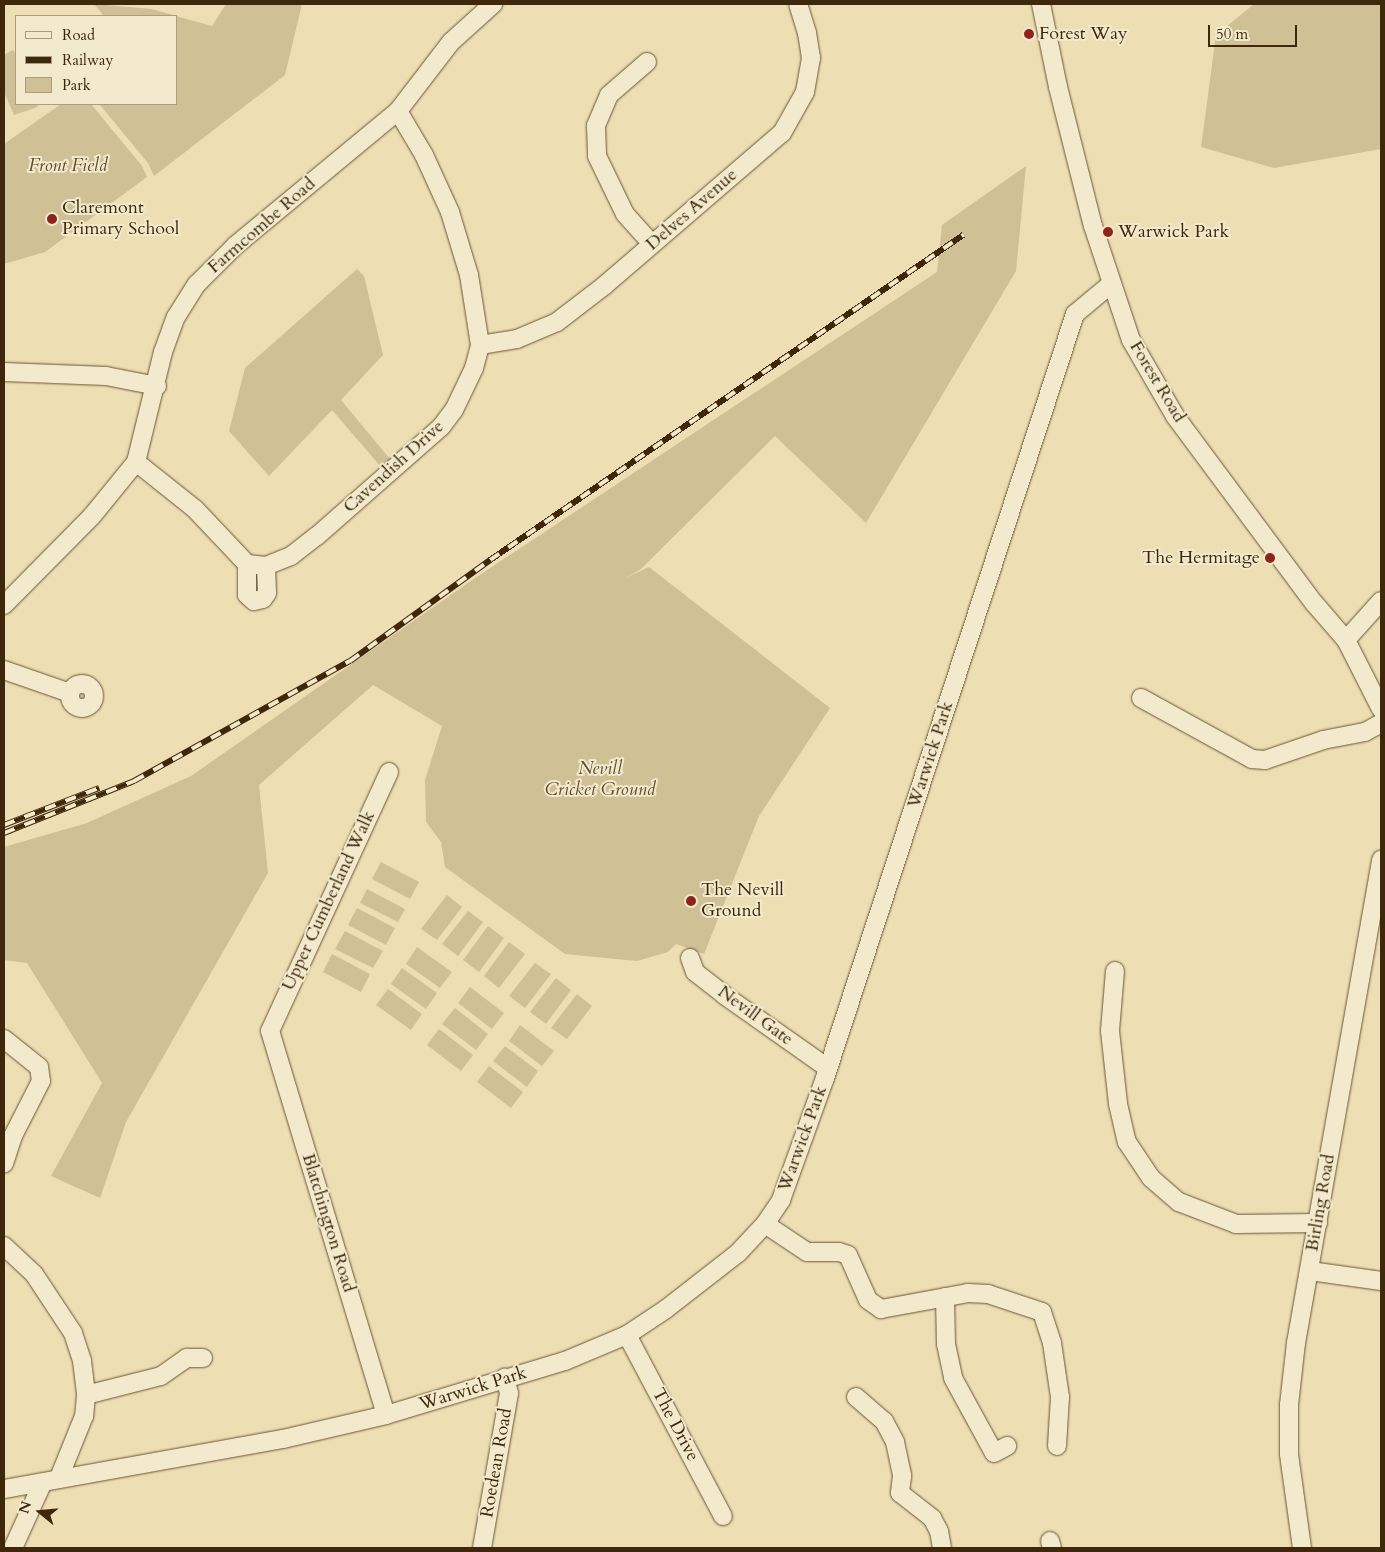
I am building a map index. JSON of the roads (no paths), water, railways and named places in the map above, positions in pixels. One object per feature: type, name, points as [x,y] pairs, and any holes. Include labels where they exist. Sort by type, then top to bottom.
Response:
[{"type":"street","name":"Farmcombe Road","points":[[4,604],[92,516],[136,462],[157,386],[163,352],[176,317],[197,284],[236,245],[398,111],[451,42],[493,4]]},
{"type":"street","name":"Delves Avenue","points":[[480,345],[517,339],[557,322],[782,134],[798,109],[805,92],[811,58],[807,33],[798,4]]},
{"type":"street","name":"Forest Road","points":[[1041,4],[1070,138],[1111,284],[1130,340],[1175,416],[1314,603],[1346,640],[1381,709]]},
{"type":"street","points":[[647,62],[609,95],[596,126],[597,156],[625,214],[652,244]]},
{"type":"street","name":"Cavendish Drive","points":[[247,564],[266,566],[291,556],[318,536],[441,427],[466,388],[480,345],[470,275],[450,212],[424,155],[398,111]]},
{"type":"street","name":"Warwick Park","points":[[4,1489],[229,1447],[283,1439],[386,1416],[565,1361],[627,1335],[666,1309],[738,1253],[765,1224],[781,1200],[828,1068],[1075,314],[1111,284]]},
{"type":"street","points":[[4,372],[106,376],[157,386]]},
{"type":"street","points":[[136,462],[195,509],[247,564],[247,595],[254,601],[262,599],[267,593],[266,566]]},
{"type":"street","points":[[1346,640],[1381,601]]},
{"type":"street","points":[[4,670],[70,693]]},
{"type":"street","points":[[1140,698],[1252,759],[1265,760],[1323,740],[1365,732],[1381,723]]},
{"type":"street","name":"Upper Cumberland Walk","points":[[270,1031],[389,772]]},
{"type":"street","name":"Birling Road","points":[[1302,1548],[1289,1454],[1289,1406],[1318,1223],[1381,859]]},
{"type":"street","name":"Nevill Gate","points":[[690,958],[695,972],[724,995],[828,1068]]},
{"type":"street","points":[[1115,971],[1110,1031],[1118,1104],[1127,1142],[1151,1178],[1179,1202],[1228,1222],[1256,1226],[1318,1223]]},
{"type":"street","name":"Blatchington Road","points":[[270,1031],[386,1416]]},
{"type":"street","points":[[4,1039],[39,1067],[42,1081],[13,1136],[4,1164]]},
{"type":"street","points":[[765,1224],[808,1252],[839,1252],[848,1255],[868,1300],[881,1309],[945,1297],[988,1294],[1047,1308],[1060,1397],[1056,1446]]},
{"type":"street","points":[[4,1246],[34,1274],[73,1333],[82,1361],[86,1395],[79,1435],[13,1548]]},
{"type":"street","points":[[1310,1271],[1381,1281]]},
{"type":"street","points":[[945,1297],[946,1344],[953,1378],[994,1452],[1007,1446]]},
{"type":"street","name":"The Drive","points":[[627,1335],[723,1516]]},
{"type":"street","points":[[86,1395],[161,1376],[187,1358],[203,1358]]},
{"type":"street","name":"Roedean Road","points":[[482,1548],[509,1394],[505,1378]]},
{"type":"street","points":[[856,1396],[888,1428],[896,1442],[902,1476],[900,1493],[932,1518],[939,1531],[942,1548]]},
{"type":"railway","points":[[4,833],[134,781],[350,661],[490,560],[963,235]]},
{"type":"railway","points":[[4,825],[99,788]]},
{"type":"place","name":"Forest Way","points":[[1029,34]]},
{"type":"place","name":"Claremont Primary School","points":[[52,219]]},
{"type":"place","name":"Warwick Park","points":[[1108,232]]},
{"type":"place","name":"The Hermitage","points":[[1270,558]]},
{"type":"place","name":"The Nevill Ground","points":[[691,901]]},
{"type":"park label","name":"Front Field","points":[[68,166]]},
{"type":"park label","name":"Nevill Cricket Ground","points":[[600,780]]}]
